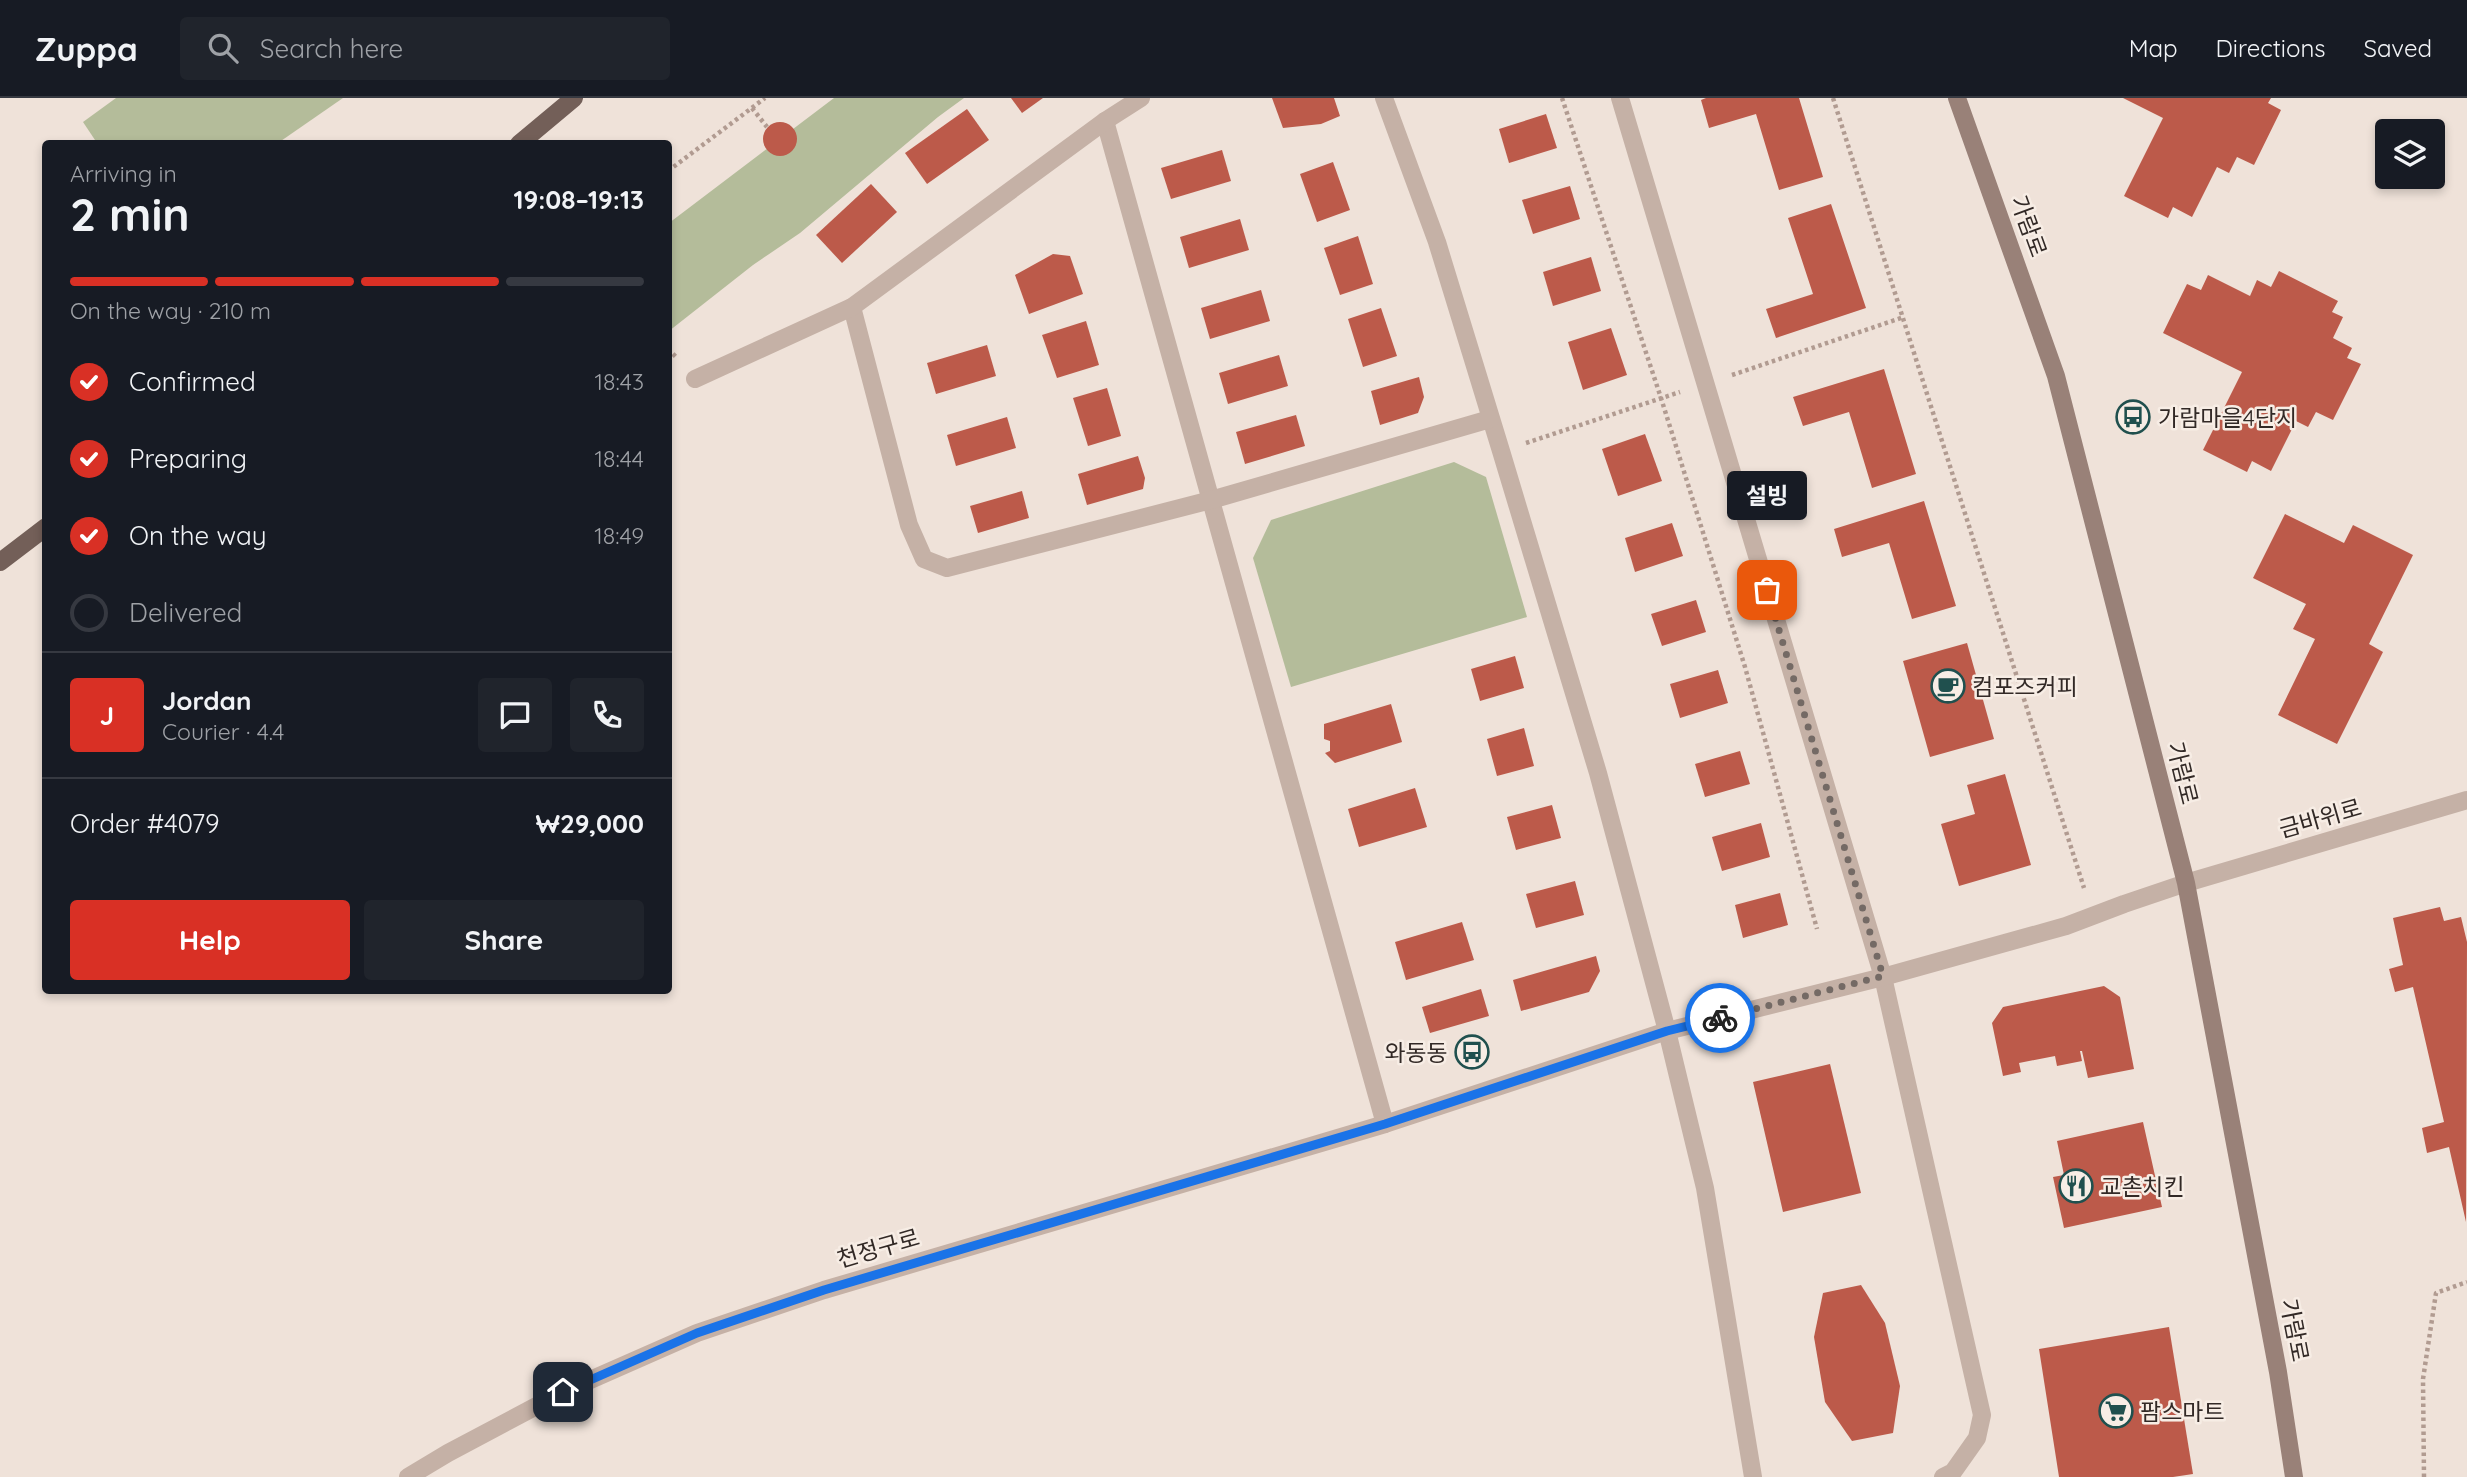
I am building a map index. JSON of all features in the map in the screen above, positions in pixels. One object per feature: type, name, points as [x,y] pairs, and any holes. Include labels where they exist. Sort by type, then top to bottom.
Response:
[{"type":"main road","points":[[524,140],[574,98]]},
{"type":"main road","points":[[0,562],[42,530]]},
{"type":"street","points":[[695,379],[852,307],[1105,121],[1141,98]]},
{"type":"street","points":[[1384,98],[1437,242],[1598,773],[1667,1031],[1705,1188],[1754,1477]]},
{"type":"street","points":[[1620,98],[1883,976],[1982,1415],[1977,1438],[1953,1472],[1943,1477]]},
{"type":"street","name":"가람로","points":[[1957,98],[2056,376],[2186,883],[2278,1372],[2294,1477]]},
{"type":"street","points":[[1105,121],[1385,1124]]},
{"type":"street","points":[[852,307],[909,525],[924,559],[947,568],[1211,500],[1490,419]]},
{"type":"street","name":"금바위로","points":[[1883,976],[2066,926],[2186,883],[2467,800]]},
{"type":"street","name":"천정구로","points":[[408,1477],[563,1392],[697,1333],[824,1290],[1385,1124],[1667,1031],[1883,976]]},
{"type":"path","points":[[672,168],[765,98]]},
{"type":"path","points":[[1562,98],[1661,398],[1745,667],[1817,929]]},
{"type":"path","points":[[1833,98],[2085,893]]},
{"type":"path","points":[[752,108],[767,127]]},
{"type":"path","points":[[1501,451],[1904,317]]},
{"type":"path","points":[[2424,1477],[2423,1380],[2436,1293],[2467,1282]]},
{"type":"green space","points":[[116,98],[343,98],[282,140],[95,140],[83,122]]},
{"type":"green space","points":[[834,98],[964,98],[800,233],[753,265],[672,329],[672,221]]},
{"type":"green space","points":[[1454,462],[1486,477],[1527,617],[1291,687],[1253,558],[1271,520]]},
{"type":"building","points":[[1011,98],[1043,98],[1022,113]]},
{"type":"building","points":[[1272,98],[1334,98],[1340,116],[1321,124],[1283,128]]},
{"type":"building","points":[[1799,98],[1823,177],[1779,190],[1756,114],[1709,128],[1701,100]]},
{"type":"building","points":[[2123,98],[2271,98],[2268,103],[2281,110],[2254,165],[2237,157],[2229,173],[2217,167],[2192,217],[2173,207],[2168,218],[2124,196],[2163,118]]},
{"type":"building","points":[[967,109],[989,140],[927,184],[905,153]]},
{"type":"building","points":[[1546,114],[1557,148],[1509,163],[1499,129]]},
{"type":"building","points":[[780,122],[792,127],[797,139],[792,151],[780,156],[768,151],[763,139],[768,127]]},
{"type":"building","points":[[1222,150],[1231,181],[1171,199],[1161,168]]},
{"type":"building","points":[[1333,162],[1350,210],[1317,222],[1300,174]]},
{"type":"building","points":[[871,184],[897,212],[842,263],[816,235]]},
{"type":"building","points":[[1570,186],[1580,219],[1533,234],[1522,200]]},
{"type":"building","points":[[1831,204],[1866,308],[1776,338],[1766,309],[1813,294],[1788,218]]},
{"type":"building","points":[[1240,219],[1249,250],[1189,268],[1180,237]]},
{"type":"building","points":[[1358,236],[1373,284],[1340,295],[1324,248]]},
{"type":"building","points":[[1053,254],[1070,256],[1083,294],[1029,314],[1015,275]]},
{"type":"building","points":[[1591,257],[1601,291],[1553,306],[1543,272]]},
{"type":"building","points":[[2279,271],[2338,301],[2332,312],[2343,317],[2333,338],[2352,348],[2347,358],[2361,364],[2333,420],[2316,412],[2308,427],[2296,421],[2271,471],[2252,461],[2247,472],[2203,450],[2242,372],[2163,333],[2187,284],[2201,290],[2208,275],[2250,296],[2257,280],[2271,287]]},
{"type":"building","points":[[1261,290],[1270,321],[1210,339],[1201,308]]},
{"type":"building","points":[[1381,308],[1397,356],[1363,367],[1348,319]]},
{"type":"building","points":[[1086,321],[1099,365],[1057,378],[1042,335]]},
{"type":"building","points":[[1611,328],[1627,375],[1583,390],[1568,342]]},
{"type":"building","points":[[987,345],[996,376],[936,394],[927,363]]},
{"type":"building","points":[[1279,355],[1288,386],[1228,404],[1219,373]]},
{"type":"building","points":[[1884,369],[1916,474],[1872,488],[1849,412],[1803,426],[1793,397]]},
{"type":"building","points":[[1419,377],[1424,397],[1418,413],[1380,425],[1371,391]]},
{"type":"building","points":[[1107,388],[1121,436],[1088,446],[1073,398]]},
{"type":"building","points":[[1296,415],[1305,446],[1245,464],[1236,432]]},
{"type":"building","points":[[1007,417],[1016,448],[956,466],[947,435]]},
{"type":"building","points":[[1645,434],[1662,481],[1618,496],[1602,449]]},
{"type":"building","points":[[1138,456],[1145,478],[1143,489],[1087,505],[1078,474]]},
{"type":"building","points":[[1022,491],[1029,518],[978,533],[970,506]]},
{"type":"building","points":[[1924,501],[1956,606],[1912,619],[1889,543],[1842,557],[1834,529]]},
{"type":"building","points":[[2285,514],[2344,543],[2353,525],[2413,555],[2369,644],[2383,652],[2337,744],[2278,715],[2315,639],[2293,629],[2306,604],[2253,578]]},
{"type":"building","points":[[1672,523],[1683,556],[1635,572],[1625,538]]},
{"type":"building","points":[[1696,600],[1706,632],[1662,646],[1651,614]]},
{"type":"building","points":[[1967,643],[1994,739],[1930,757],[1903,661]]},
{"type":"building","points":[[1515,656],[1524,688],[1480,701],[1471,669]]},
{"type":"building","points":[[1718,670],[1728,703],[1680,718],[1670,684]]},
{"type":"building","points":[[1391,704],[1402,742],[1335,763],[1325,753],[1330,751],[1330,741],[1324,739],[1324,724]]},
{"type":"building","points":[[1524,728],[1534,766],[1497,776],[1487,739]]},
{"type":"building","points":[[1740,751],[1750,784],[1705,797],[1695,764]]},
{"type":"building","points":[[2005,774],[2031,865],[1959,886],[1941,824],[1975,814],[1967,785]]},
{"type":"building","points":[[1415,788],[1427,827],[1359,847],[1348,809]]},
{"type":"building","points":[[1552,805],[1561,838],[1516,850],[1507,817]]},
{"type":"building","points":[[1761,823],[1770,857],[1722,871],[1712,837]]},
{"type":"building","points":[[1575,881],[1584,915],[1536,928],[1526,894]]},
{"type":"building","points":[[1780,893],[1788,925],[1743,938],[1735,905]]},
{"type":"building","points":[[2440,907],[2444,921],[2461,917],[2467,942],[2466,1222],[2449,1147],[2427,1153],[2422,1128],[2444,1122],[2413,987],[2395,992],[2389,969],[2403,965],[2393,918]]},
{"type":"building","points":[[1462,922],[1474,960],[1406,980],[1395,942]]},
{"type":"building","points":[[1596,956],[1600,971],[1589,992],[1521,1011],[1513,980]]},
{"type":"building","points":[[2104,986],[2120,997],[2134,1069],[2088,1078],[2080,1051],[2082,1061],[2057,1066],[2055,1056],[2019,1063],[2021,1072],[2003,1076],[1992,1023],[2003,1007]]},
{"type":"building","points":[[1481,989],[1489,1016],[1430,1033],[1422,1007]]},
{"type":"building","points":[[1830,1064],[1861,1193],[1783,1212],[1753,1082]]},
{"type":"building","points":[[2143,1122],[2162,1207],[2064,1228],[2053,1177],[2064,1175],[2057,1141]]},
{"type":"building","points":[[1861,1285],[1885,1323],[1900,1386],[1893,1433],[1852,1441],[1825,1402],[1814,1337],[1823,1293]]},
{"type":"building","name":"팜스마트","points":[[2169,1327],[2193,1474],[2173,1477],[2059,1477],[2039,1349]]},
{"type":"way so far","points":[[1720,1018],[1883,976],[1767,590]]},
{"type":"place","name":"가람마을4단지","points":[[2133,417]]},
{"type":"place","name":"설빙","points":[[1767,590]]},
{"type":"place","name":"컴포즈커피","points":[[1948,686]]},
{"type":"place","name":"와동동","points":[[1472,1052]]},
{"type":"place","name":"교촌치킨","points":[[2076,1186]]},
{"type":"place","name":"팜스마트","points":[[2116,1411]]},
{"type":"route","points":[[563,1392],[697,1333],[824,1290],[1385,1124],[1667,1031],[1720,1018]]}]
